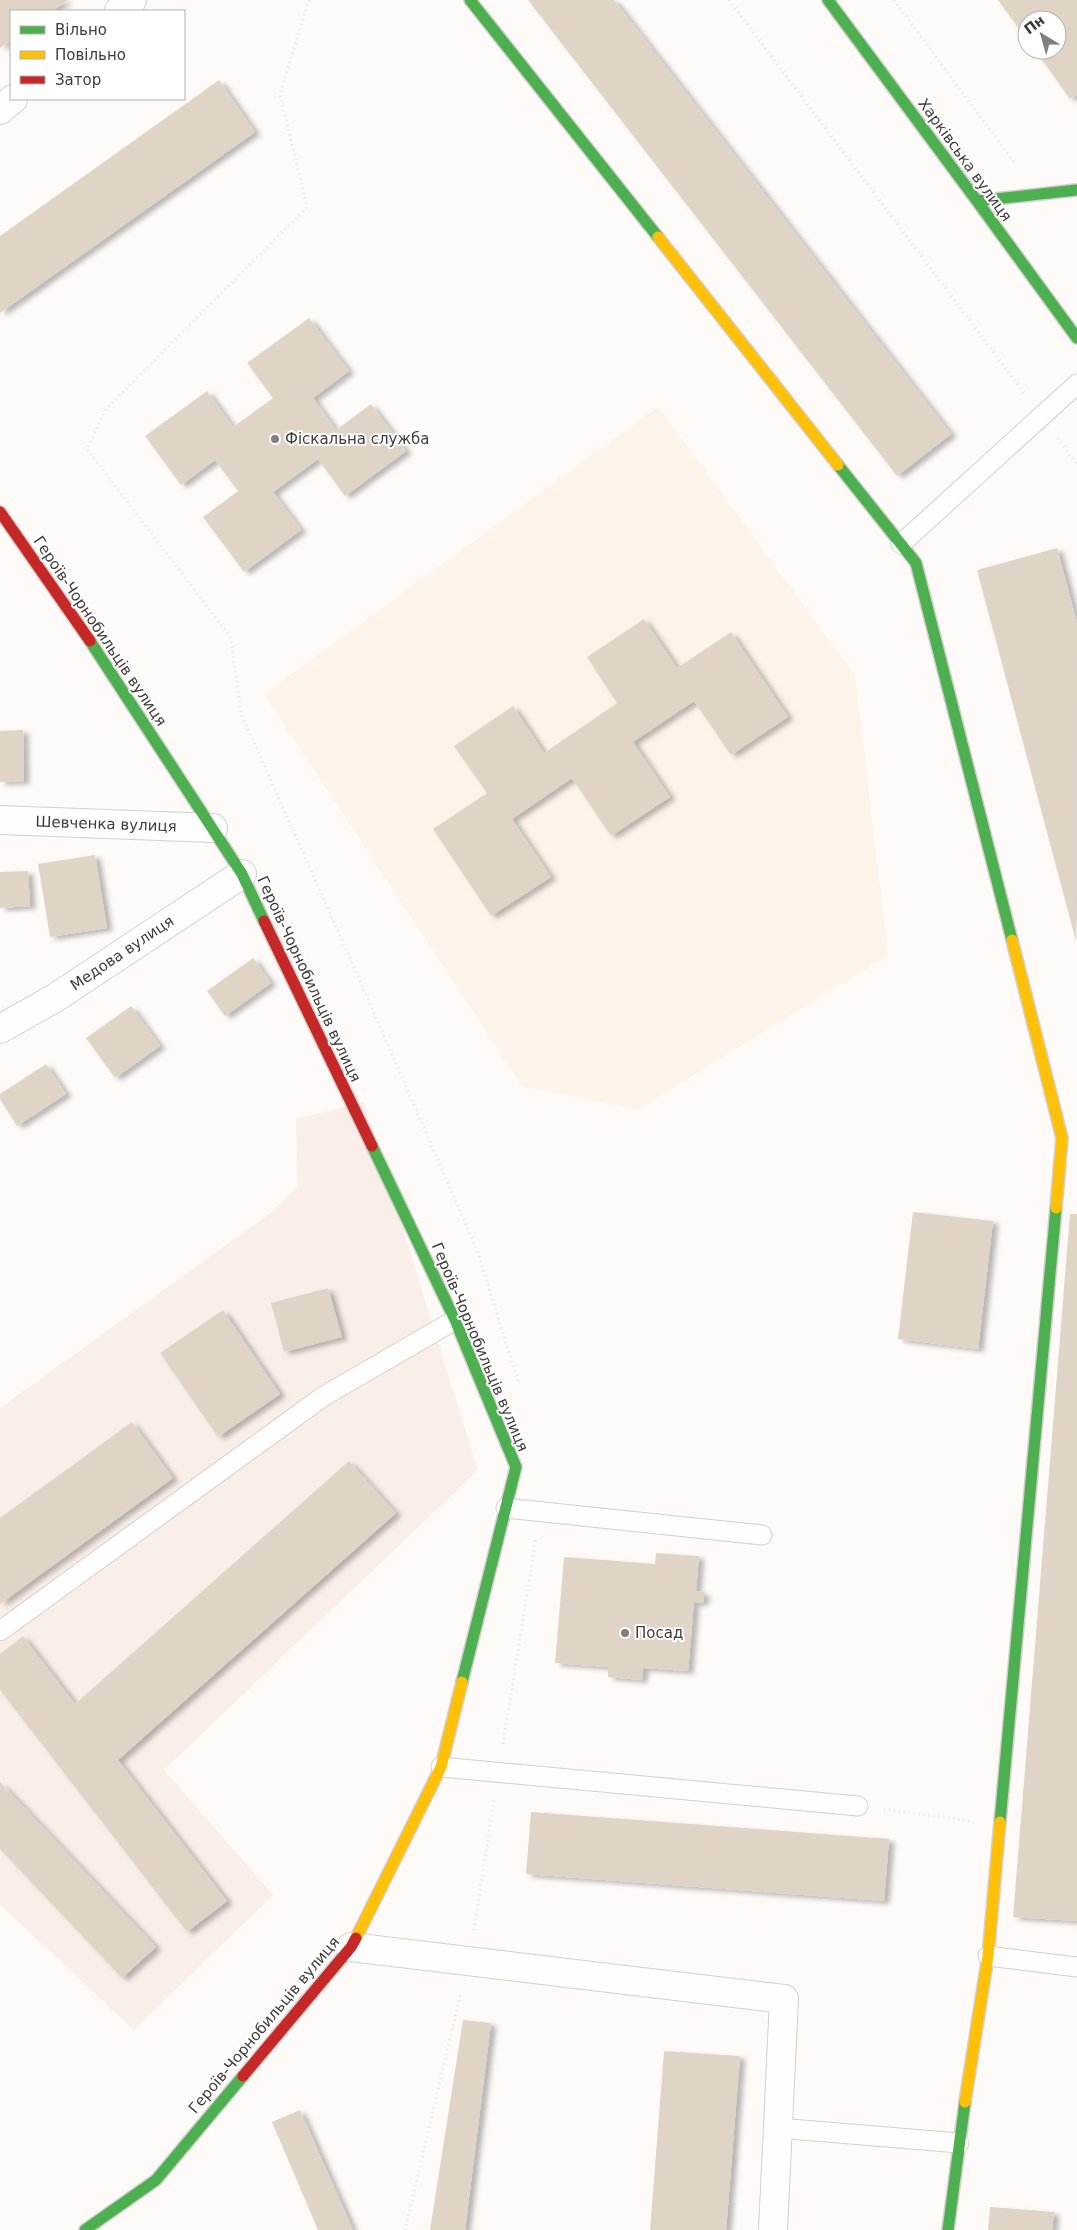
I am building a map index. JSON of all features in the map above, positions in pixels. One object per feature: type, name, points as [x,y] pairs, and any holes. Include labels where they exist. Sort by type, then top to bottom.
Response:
[{"type":"street","points":[[120,10],[132,0]]},
{"type":"street","points":[[470,0],[916,563],[1062,1138],[988,1956],[959,2143],[948,2230]]},
{"type":"street","name":"Харківська вулиця","points":[[828,0],[1077,338]]},
{"type":"street","points":[[0,110],[13,100]]},
{"type":"street","points":[[977,201],[1077,190]]},
{"type":"street","name":"Героїв-Чорнобильців вулиця","points":[[0,512],[109,667],[242,874],[455,1320],[516,1467],[441,1767],[350,1946],[156,2180],[86,2230]]},
{"type":"street","name":"Шевченка вулиця","points":[[0,820],[213,828]]},
{"type":"street","name":"Медова вулиця","points":[[0,1029],[55,998],[242,874]]},
{"type":"street","points":[[350,1946],[784,1999],[773,2230]]},
{"type":"lane","points":[[901,544],[1077,384]]},
{"type":"lane","points":[[0,1631],[324,1396],[455,1320]]},
{"type":"lane","points":[[506,1508],[762,1535]]},
{"type":"lane","points":[[441,1767],[858,1806]]},
{"type":"lane","points":[[988,1956],[1077,1966]]},
{"type":"lane","points":[[778,2128],[959,2143]]},
{"type":"path","points":[[729,0],[1041,415],[1077,466]]},
{"type":"path","points":[[894,0],[1038,194]]},
{"type":"path","points":[[858,1806],[1000,1825]]},
{"type":"shaded area","points":[[658,407],[855,675],[888,955],[637,1110],[522,1086],[264,694]]},
{"type":"shaded area","points":[[363,1102],[478,1470],[164,1770],[273,1895],[134,2030],[0,1905],[0,1408],[269,1214],[297,1187],[296,1119]]},
{"type":"building","points":[[0,0],[68,0],[53,10],[10,10],[10,41],[0,48]]},
{"type":"building","points":[[528,0],[614,0],[951,434],[897,476]]},
{"type":"building","points":[[998,0],[1077,0],[1077,95],[1070,99],[1042,60],[1067,60],[1067,10],[1017,10],[1017,26]]},
{"type":"building","points":[[219,80],[255,132],[0,313],[0,236]]},
{"type":"building","points":[[309,318],[349,371],[313,398],[336,430],[371,404],[406,451],[345,496],[318,459],[273,492],[301,530],[244,572],[203,517],[238,491],[215,460],[181,485],[145,436],[207,391],[233,427],[273,398],[247,363]]},
{"type":"building","points":[[1057,548],[1077,623],[1076,941],[977,570]]},
{"type":"building","points":[[644,619],[677,668],[731,632],[788,717],[731,755],[694,701],[633,742],[670,797],[611,836],[572,778],[512,819],[551,877],[491,916],[433,829],[487,793],[454,746],[513,706],[544,753],[617,703],[587,657]]},
{"type":"building","points":[[23,730],[24,781],[0,782],[0,731]]},
{"type":"building","points":[[95,855],[107,928],[50,937],[38,864]]},
{"type":"building","points":[[28,871],[30,906],[0,908],[0,872]]},
{"type":"building","points":[[253,958],[271,983],[225,1016],[207,991]]},
{"type":"building","points":[[131,1006],[160,1046],[115,1078],[86,1038]]},
{"type":"building","points":[[46,1064],[66,1094],[17,1126],[0,1099],[0,1094]]},
{"type":"building","points":[[913,1212],[993,1221],[978,1349],[898,1339]]},
{"type":"building","points":[[1070,1214],[1077,1214],[1077,1921],[1013,1917]]},
{"type":"building","points":[[328,1288],[342,1337],[284,1352],[271,1303]]},
{"type":"building","points":[[223,1310],[280,1394],[218,1437],[160,1353]]},
{"type":"building","points":[[132,1422],[173,1478],[0,1604],[0,1518]]},
{"type":"building","points":[[349,1461],[396,1513],[118,1760],[227,1901],[187,1932],[0,1690],[0,1654],[23,1636],[75,1704]]},
{"type":"building","name":"Посад","points":[[656,1553],[699,1556],[696,1591],[704,1592],[703,1603],[694,1602],[688,1671],[643,1668],[642,1680],[608,1677],[608,1667],[555,1663],[564,1557],[655,1564]]},
{"type":"building","points":[[0,1782],[156,1947],[122,1978],[0,1849]]},
{"type":"building","points":[[531,1812],[889,1839],[884,1901],[526,1874]]},
{"type":"building","points":[[463,2020],[491,2023],[465,2230],[430,2230]]},
{"type":"building","points":[[664,2051],[740,2056],[726,2230],[650,2230]]},
{"type":"building","points":[[300,2110],[353,2230],[318,2230],[272,2122]]},
{"type":"building","points":[[990,2207],[1054,2212],[1052,2230],[988,2230]]},
{"type":"traffic: fast","points":[[470,0],[658,237]]},
{"type":"traffic: fast","points":[[828,0],[977,201],[1077,190]]},
{"type":"traffic: fast","points":[[977,201],[1077,338]]},
{"type":"traffic: fast","points":[[838,465],[916,563],[1012,940]]},
{"type":"traffic: fast","points":[[90,641],[242,874],[264,921]]},
{"type":"traffic: fast","points":[[372,1146],[455,1320],[516,1467],[462,1682]]},
{"type":"traffic: fast","points":[[1000,1822],[1056,1208]]},
{"type":"traffic: fast","points":[[85,2230],[156,2180],[243,2076]]},
{"type":"traffic: fast","points":[[948,2230],[965,2102]]},
{"type":"traffic: slow","points":[[658,237],[838,465]]},
{"type":"traffic: slow","points":[[1012,940],[1062,1138],[1056,1208]]},
{"type":"traffic: slow","points":[[356,1938],[441,1767],[462,1682]]},
{"type":"traffic: slow","points":[[965,2102],[988,1956],[1000,1822]]},
{"type":"traffic: jam","points":[[0,512],[90,641]]},
{"type":"traffic: jam","points":[[264,921],[372,1146]]},
{"type":"traffic: jam","points":[[243,2076],[351,1947],[356,1938]]},
{"type":"place","name":"Фіскальна служба","points":[[275,439]]},
{"type":"place","name":"Посад","points":[[625,1633]]}]
